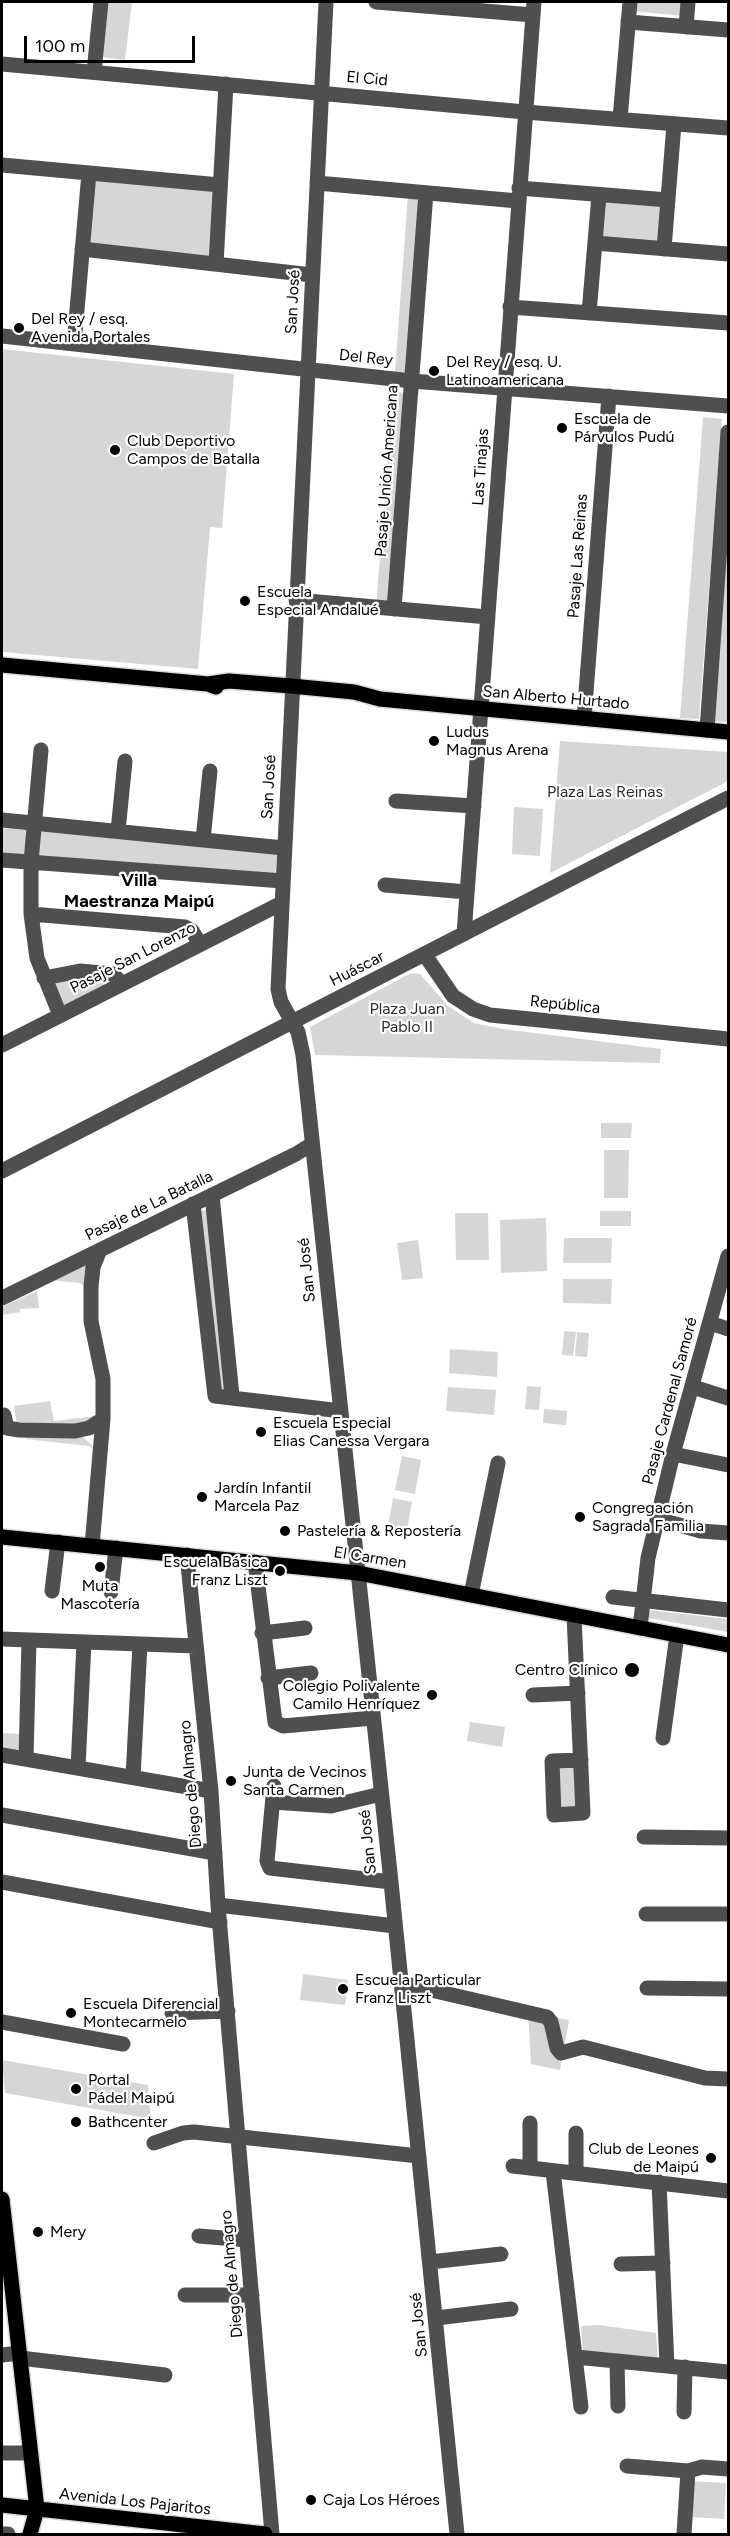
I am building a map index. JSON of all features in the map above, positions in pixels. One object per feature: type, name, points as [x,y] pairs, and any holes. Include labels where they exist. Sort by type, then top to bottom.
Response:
[{"type":"main road","name":"San Alberto Hurtado","points":[[2,665],[208,684],[226,690],[291,691],[354,701],[380,699],[729,732]]},
{"type":"main road","name":"El Carmen","points":[[2,1538],[358,1573],[729,1645]]},
{"type":"main road","points":[[2,2199],[7,2296],[19,2356],[37,2509],[30,2535]]},
{"type":"main road","name":"Avenida Los Pajaritos","points":[[2,2505],[265,2535]]},
{"type":"street","points":[[94,72],[101,2]]},
{"type":"street","name":"San José","points":[[326,2],[278,989],[281,1002],[301,1041],[391,1882],[457,2535]]},
{"type":"street","points":[[376,2],[533,8]]},
{"type":"street","points":[[620,119],[630,2]]},
{"type":"street","points":[[686,27],[688,2]]},
{"type":"street","name":"Las Tinajas","points":[[464,934],[533,8]]},
{"type":"street","points":[[628,22],[729,30]]},
{"type":"street","name":"El Cid","points":[[2,64],[525,112],[729,128]]},
{"type":"street","points":[[216,264],[226,84]]},
{"type":"street","points":[[664,249],[674,124]]},
{"type":"street","points":[[2,165],[220,184]]},
{"type":"street","points":[[74,344],[89,173]]},
{"type":"street","points":[[317,183],[426,193],[599,195],[668,200]]},
{"type":"street","name":"Pasaje Unión Americana","points":[[394,609],[426,193]]},
{"type":"street","points":[[589,313],[599,195]]},
{"type":"street","points":[[595,243],[729,254]]},
{"type":"street","points":[[82,249],[312,275]]},
{"type":"street","points":[[510,307],[729,323]]},
{"type":"street","name":"Del Rey","points":[[2,336],[412,381],[729,406]]},
{"type":"street","name":"Pasaje Las Reinas","points":[[584,718],[609,396]]},
{"type":"street","points":[[707,730],[729,432]]},
{"type":"street","points":[[296,600],[488,617]]},
{"type":"street","points":[[41,750],[31,862],[31,914],[34,942],[44,978],[60,1015]]},
{"type":"street","points":[[118,831],[125,760]]},
{"type":"street","points":[[202,840],[210,771]]},
{"type":"street","name":"Huáscar","points":[[2,1171],[729,798]]},
{"type":"street","points":[[396,801],[474,806]]},
{"type":"street","points":[[2,820],[284,848]]},
{"type":"street","points":[[2,860],[283,881]]},
{"type":"street","points":[[385,885],[467,892]]},
{"type":"street","name":"Pasaje San Lorenzo","points":[[2,1045],[282,903]]},
{"type":"street","points":[[31,914],[185,927],[192,931],[200,944]]},
{"type":"street","name":"República","points":[[425,955],[453,996],[473,1009],[490,1015],[729,1039]]},
{"type":"street","points":[[44,978],[81,971],[113,974],[122,984]]},
{"type":"street","name":"Pasaje de La Batalla","points":[[2,1298],[296,1154],[312,1144]]},
{"type":"street","points":[[212,1195],[232,1396]]},
{"type":"street","points":[[193,1204],[215,1395],[341,1411]]},
{"type":"street","points":[[92,1546],[103,1419],[103,1379],[91,1321],[91,1279],[100,1250]]},
{"type":"street","name":"Pasaje Cardenal Samoré","points":[[640,1628],[648,1558],[657,1519],[728,1257]]},
{"type":"street","points":[[68,1266],[91,1279]]},
{"type":"street","points":[[710,1323],[729,1329]]},
{"type":"street","points":[[693,1387],[729,1398]]},
{"type":"street","points":[[4,1415],[7,1428],[86,1431],[92,1435],[101,1448]]},
{"type":"street","points":[[75,1431],[89,1428],[103,1419]]},
{"type":"street","points":[[673,1454],[729,1465]]},
{"type":"street","points":[[471,1595],[498,1463]]},
{"type":"street","points":[[657,1519],[701,1531],[729,1533]]},
{"type":"street","points":[[52,1591],[58,1542]]},
{"type":"street","points":[[111,1592],[116,1548]]},
{"type":"street","name":"Diego de Almagro","points":[[187,1555],[211,1791],[218,1905],[272,2535]]},
{"type":"street","points":[[255,1562],[273,1719],[277,1725],[373,1718]]},
{"type":"street","points":[[613,1597],[729,1610]]},
{"type":"street","points":[[574,1615],[581,1760]]},
{"type":"street","points":[[262,1632],[305,1628]]},
{"type":"street","points":[[663,1738],[677,1635]]},
{"type":"street","points":[[2,1639],[196,1646]]},
{"type":"street","points":[[26,1759],[29,1640]]},
{"type":"street","points":[[78,1768],[84,1642]]},
{"type":"street","points":[[133,1777],[140,1644]]},
{"type":"street","points":[[268,1678],[310,1673]]},
{"type":"street","points":[[533,1695],[578,1693]]},
{"type":"street","points":[[2,1755],[211,1791]]},
{"type":"street","points":[[381,1794],[331,1806],[273,1794],[267,1861],[270,1868],[391,1882]]},
{"type":"street","points":[[2,1815],[215,1853]]},
{"type":"street","points":[[644,1837],[729,1838]]},
{"type":"street","points":[[2,1882],[220,1922]]},
{"type":"street","points":[[218,1905],[395,1926]]},
{"type":"street","points":[[646,1914],[729,1914]]},
{"type":"street","points":[[401,1983],[548,2017],[557,2048],[561,2053],[583,2047],[705,2078],[729,2079]]},
{"type":"street","points":[[647,1988],[729,1989]]},
{"type":"street","points":[[172,2013],[228,2011]]},
{"type":"street","points":[[2,2022],[123,2044]]},
{"type":"street","points":[[530,2123],[530,2168]]},
{"type":"street","points":[[154,2143],[189,2132],[419,2156]]},
{"type":"street","points":[[576,2133],[576,2173]]},
{"type":"street","points":[[513,2166],[729,2191]]},
{"type":"street","points":[[553,2171],[581,2408]]},
{"type":"street","points":[[659,2182],[667,2366]]},
{"type":"street","points":[[199,2236],[247,2240]]},
{"type":"street","points":[[430,2262],[501,2254]]},
{"type":"street","points":[[621,2264],[663,2264]]},
{"type":"street","points":[[185,2295],[252,2295]]},
{"type":"street","points":[[436,2318],[511,2309]]},
{"type":"street","points":[[2,2355],[165,2375]]},
{"type":"street","points":[[576,2357],[729,2372]]},
{"type":"street","points":[[617,2361],[618,2406]]},
{"type":"street","points":[[684,2412],[685,2367]]},
{"type":"street","points":[[2,2453],[30,2453]]},
{"type":"street","points":[[627,2466],[688,2471],[702,2467],[729,2469]]},
{"type":"street","points":[[684,2535],[688,2471]]},
{"type":"street","points":[[2,2534],[9,2535]]},
{"type":"green space","points":[[108,2],[132,2],[125,60],[101,57]]},
{"type":"green space","points":[[633,2],[685,2],[683,16],[632,11]]},
{"type":"green space","points":[[99,177],[215,188],[212,259],[86,243],[93,181]]},
{"type":"green space","points":[[408,195],[423,196],[410,373],[395,372]]},
{"type":"green space","points":[[603,202],[663,207],[660,244],[600,239]]},
{"type":"green space","name":"Club Deportivo Campos de Batalla","points":[[2,349],[234,374],[222,528],[210,527],[198,669],[2,652]]},
{"type":"green space","points":[[393,392],[409,393],[392,608],[376,607]]},
{"type":"green space","points":[[703,417],[722,419],[699,719],[680,718]]},
{"type":"green space","points":[[728,482],[728,722],[710,721]]},
{"type":"green space","name":"Plaza Las Reinas","points":[[560,741],[728,752],[728,781],[550,873]]},
{"type":"green space","points":[[514,807],[543,809],[540,856],[512,854]]},
{"type":"green space","points":[[2,828],[277,852],[275,877],[2,853]]},
{"type":"green space","points":[[103,973],[110,983],[64,1006],[52,979]]},
{"type":"green space","name":"Plaza Juan Pablo II","points":[[411,973],[420,974],[448,1006],[474,1023],[503,1029],[661,1049],[660,1063],[315,1055],[310,1027]]},
{"type":"green space","points":[[601,1123],[632,1123],[631,1138],[601,1138]]},
{"type":"green space","points":[[604,1150],[629,1150],[628,1198],[604,1198]]},
{"type":"green space","points":[[207,1210],[226,1389],[217,1390],[198,1211]]},
{"type":"green space","points":[[600,1211],[631,1211],[631,1226],[600,1226]]},
{"type":"green space","points":[[455,1213],[488,1213],[489,1260],[456,1260]]},
{"type":"green space","points":[[546,1218],[547,1271],[501,1273],[500,1220]]},
{"type":"green space","points":[[564,1238],[612,1238],[611,1263],[563,1263]]},
{"type":"green space","points":[[418,1240],[423,1278],[402,1280],[397,1243]]},
{"type":"green space","points":[[95,1254],[85,1287],[80,1283],[49,1280]]},
{"type":"green space","points":[[563,1279],[612,1279],[611,1304],[563,1303]]},
{"type":"green space","points":[[37,1291],[39,1308],[20,1309],[20,1312],[2,1315],[2,1307]]},
{"type":"green space","points":[[564,1331],[576,1332],[573,1356],[562,1355]]},
{"type":"green space","points":[[577,1332],[589,1333],[587,1357],[575,1356]]},
{"type":"green space","points":[[450,1349],[498,1352],[497,1377],[449,1373]]},
{"type":"green space","points":[[527,1386],[541,1387],[539,1410],[525,1409]]},
{"type":"green space","points":[[448,1387],[496,1390],[494,1415],[446,1411]]},
{"type":"green space","points":[[50,1401],[54,1421],[96,1416],[79,1426],[17,1425],[14,1406]]},
{"type":"green space","points":[[544,1409],[567,1411],[566,1425],[543,1423]]},
{"type":"green space","points":[[26,1437],[83,1437],[96,1449],[89,1446],[26,1439]]},
{"type":"green space","points":[[402,1456],[421,1460],[415,1494],[395,1490]]},
{"type":"green space","points":[[393,1498],[412,1502],[406,1536],[387,1532]]},
{"type":"green space","points":[[649,1610],[728,1619],[728,1632],[649,1618]]},
{"type":"green space","points":[[470,1722],[505,1727],[502,1747],[467,1741]]},
{"type":"green space","points":[[2,1733],[24,1734],[24,1755],[2,1752]]},
{"type":"green space","points":[[577,1765],[579,1808],[559,1809],[557,1766]]},
{"type":"green space","points":[[303,1974],[348,1980],[345,2005],[300,2000]]},
{"type":"green space","points":[[528,2012],[569,2020],[560,2070],[531,2064]]},
{"type":"green space","name":"Portal Pádel Maipú","points":[[2,2060],[148,2085],[151,2119],[5,2093]]},
{"type":"green space","points":[[599,2325],[656,2333],[658,2360],[583,2353],[581,2326]]},
{"type":"green space","points":[[689,2481],[726,2483],[724,2519],[688,2517]]},
{"type":"place","name":"Del Rey / esq. Avenida Portales","points":[[19,328]]},
{"type":"place","name":"Del Rey / esq. U. Latinoamericana","points":[[434,371]]},
{"type":"place","name":"Escuela de Párvulos Pudú","points":[[562,428]]},
{"type":"place","name":"Club Deportivo Campos de Batalla","points":[[115,450]]},
{"type":"place","name":"Escuela Especial Andalué","points":[[245,601]]},
{"type":"place","name":"Ludus Magnus Arena","points":[[434,741]]},
{"type":"place","name":"Escuela Especial Elias Canessa Vergara","points":[[261,1432]]},
{"type":"place","name":"Jardín Infantil Marcela Paz","points":[[202,1497]]},
{"type":"place","name":"Congregación Sagrada Familia","points":[[580,1517]]},
{"type":"place","name":"Pastelería & Repostería","points":[[285,1531]]},
{"type":"place","name":"Muta Mascotería","points":[[100,1567]]},
{"type":"place","name":"Escuela Básica Franz Liszt","points":[[280,1571]]},
{"type":"place","name":"Centro Clínico","points":[[632,1670]]},
{"type":"place","name":"Colegio Polivalente Camilo Henríquez","points":[[432,1695]]},
{"type":"place","name":"Junta de Vecinos Santa Carmen","points":[[231,1781]]},
{"type":"place","name":"Escuela Particular Franz Liszt","points":[[343,1989]]},
{"type":"place","name":"Escuela Diferencial Montecarmelo","points":[[71,2013]]},
{"type":"place","name":"Portal Pádel Maipú","points":[[76,2089]]},
{"type":"place","name":"Bathcenter","points":[[76,2122]]},
{"type":"place","name":"Club de Leones de Maipú","points":[[711,2158]]},
{"type":"place","name":"Mery","points":[[38,2232]]},
{"type":"place","name":"Caja Los Héroes","points":[[311,2500]]},
{"type":"district","name":"Villa Maestranza Maipú","points":[[139,891]]}]
